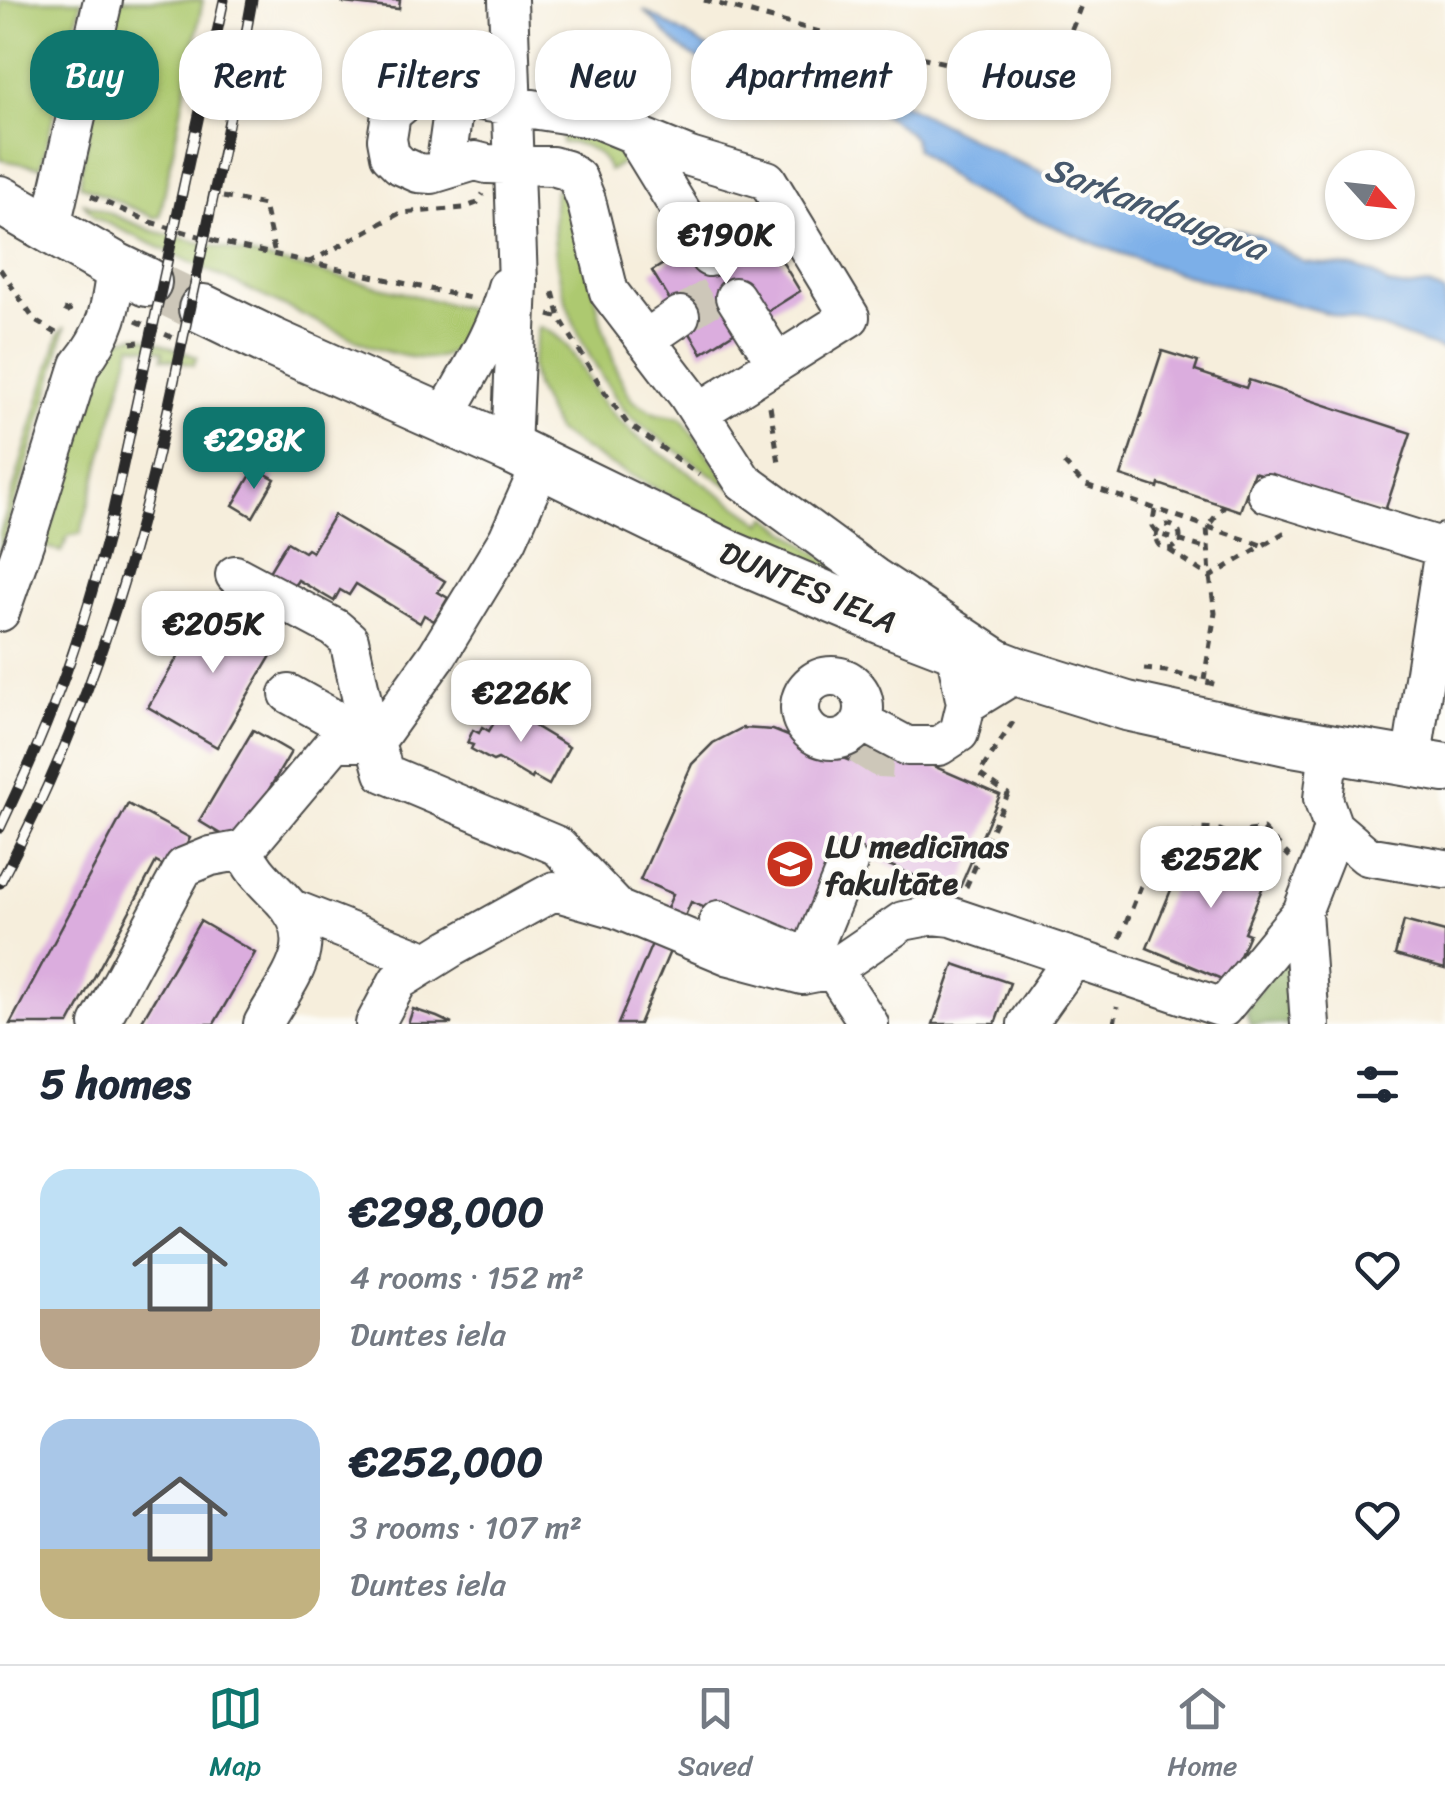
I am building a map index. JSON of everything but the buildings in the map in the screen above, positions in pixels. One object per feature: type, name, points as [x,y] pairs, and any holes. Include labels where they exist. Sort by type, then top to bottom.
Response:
[{"type":"main road","points":[[0,200],[132,274]]},
{"type":"main road","name":"DUNTES IELA","points":[[204,309],[526,456],[729,555],[1018,672],[1127,706],[1428,766]]},
{"type":"street","points":[[50,230],[103,0]]},
{"type":"street","points":[[508,0],[509,30]]},
{"type":"street","points":[[515,107],[596,119],[690,157],[767,180],[850,317],[699,412]]},
{"type":"street","points":[[390,120],[390,155],[400,165],[418,173],[432,174],[475,161],[502,175],[552,166],[577,178],[609,292],[699,412],[743,481],[874,577],[1018,672],[966,704]]},
{"type":"street","points":[[445,168],[452,120]]},
{"type":"street","points":[[375,742],[438,654],[508,539],[526,456],[510,305],[517,250],[502,175],[509,120]]},
{"type":"street","points":[[633,133],[709,257]]},
{"type":"street","points":[[0,612],[80,365],[96,346],[111,305],[132,274]]},
{"type":"street","points":[[734,297],[770,366]]},
{"type":"street","points":[[444,418],[510,305]]},
{"type":"street","points":[[645,340],[680,316]]},
{"type":"street","points":[[1268,493],[1444,546],[1428,766]]},
{"type":"street","points":[[235,576],[335,628],[349,640],[363,705],[384,773],[558,846],[618,909]]},
{"type":"street","points":[[857,734],[904,749],[939,746],[959,733],[966,704],[955,648]]},
{"type":"street","points":[[289,694],[375,742]]},
{"type":"street","points":[[100,1024],[184,867],[210,856],[244,850],[334,742],[375,742]]},
{"type":"street","points":[[1329,748],[1323,799],[1333,828],[1367,856],[1445,869]]},
{"type":"street","points":[[375,1024],[398,981],[554,891],[618,909],[730,956],[817,972],[903,921],[952,917],[1091,963],[1230,1016],[1302,912],[1333,828]]},
{"type":"street","points":[[244,850],[250,866],[292,909],[302,936],[298,969],[263,1024]]},
{"type":"street","points":[[817,972],[848,862]]},
{"type":"street","points":[[292,909],[428,962]]},
{"type":"street","points":[[1302,912],[1310,1024]]},
{"type":"street","points":[[719,920],[796,952],[870,1024]]},
{"type":"street","points":[[1027,1024],[1091,963]]},
{"type":"path","points":[[704,0],[1007,78],[1026,77],[1054,62],[1084,0]]},
{"type":"path","points":[[308,262],[400,213],[464,208],[477,203],[502,175]]},
{"type":"path","points":[[79,190],[150,222],[275,256],[560,318],[626,423],[713,484]]},
{"type":"path","points":[[223,196],[264,205],[275,256]]},
{"type":"path","points":[[0,269],[35,321],[56,333]]},
{"type":"path","points":[[770,366],[782,487]]},
{"type":"path","points":[[1064,464],[1084,484],[1264,546]]},
{"type":"path","points":[[1204,680],[1216,613],[1207,527],[1224,506]]},
{"type":"path","points":[[1210,577],[1318,509]]},
{"type":"path","points":[[1154,510],[1152,526],[1158,534],[1208,549]]},
{"type":"path","points":[[1169,550],[1179,540],[1178,530],[1172,524],[1164,526],[1158,534],[1158,544],[1210,577]]},
{"type":"path","points":[[1132,668],[1166,671],[1231,689]]},
{"type":"path","points":[[952,917],[1008,794],[979,774],[1014,722]]},
{"type":"path","points":[[1091,963],[1151,861],[1200,829],[1220,830],[1242,844],[1249,831],[1263,829],[1292,860]]},
{"type":"green space","points":[[0,0],[82,0],[75,30],[30,30],[30,120],[53,120],[41,167],[0,160]]},
{"type":"green space","points":[[119,0],[203,0],[197,30],[179,30],[179,120],[160,216],[155,218],[80,185],[92,120],[159,120],[159,30],[112,30]]},
{"type":"green space","points":[[561,129],[599,136],[631,157],[609,171],[590,149],[562,143]]},
{"type":"green space","points":[[555,189],[566,196],[617,371],[632,400],[657,414],[681,418],[734,490],[628,415],[594,364],[572,317],[558,269]]},
{"type":"green space","points":[[84,203],[153,231],[482,312],[461,345],[449,353],[423,359],[390,353],[94,217]]},
{"type":"green space","points":[[65,327],[0,553],[0,534],[59,334]]},
{"type":"green space","points":[[539,327],[568,347],[604,405],[640,439],[762,523],[767,517],[864,587],[729,526],[607,463],[556,431],[531,368]]},
{"type":"green space","points":[[138,335],[197,357],[194,365],[162,358],[163,351],[132,345],[81,533],[68,536],[61,552],[44,546],[113,338]]},
{"type":"green space","points":[[1286,950],[1298,1024],[1250,1024],[1246,1009]]},
{"type":"water","points":[[644,10],[691,38],[691,55],[671,39],[671,30],[663,30]]},
{"type":"water","name":"Sarkandaugava","points":[[927,116],[1015,161],[1112,200],[1154,205],[1203,223],[1258,236],[1304,262],[1352,267],[1372,273],[1389,285],[1428,285],[1445,293],[1445,351],[1382,328],[1168,270],[1098,245],[961,186],[916,149],[907,131],[892,120],[927,120]]},
{"type":"tunnel","points":[[147,282],[203,309]]},
{"type":"tunnel","points":[[680,316],[728,287]]},
{"type":"tunnel","points":[[859,745],[880,758],[896,759],[902,753]]},
{"type":"railway","points":[[0,828],[66,672],[108,534],[224,0]]},
{"type":"railway","points":[[0,883],[76,717],[135,544],[171,396],[252,0]]},
{"type":"place","name":"LU medicīnas fakultāte","points":[[790,864]]}]
